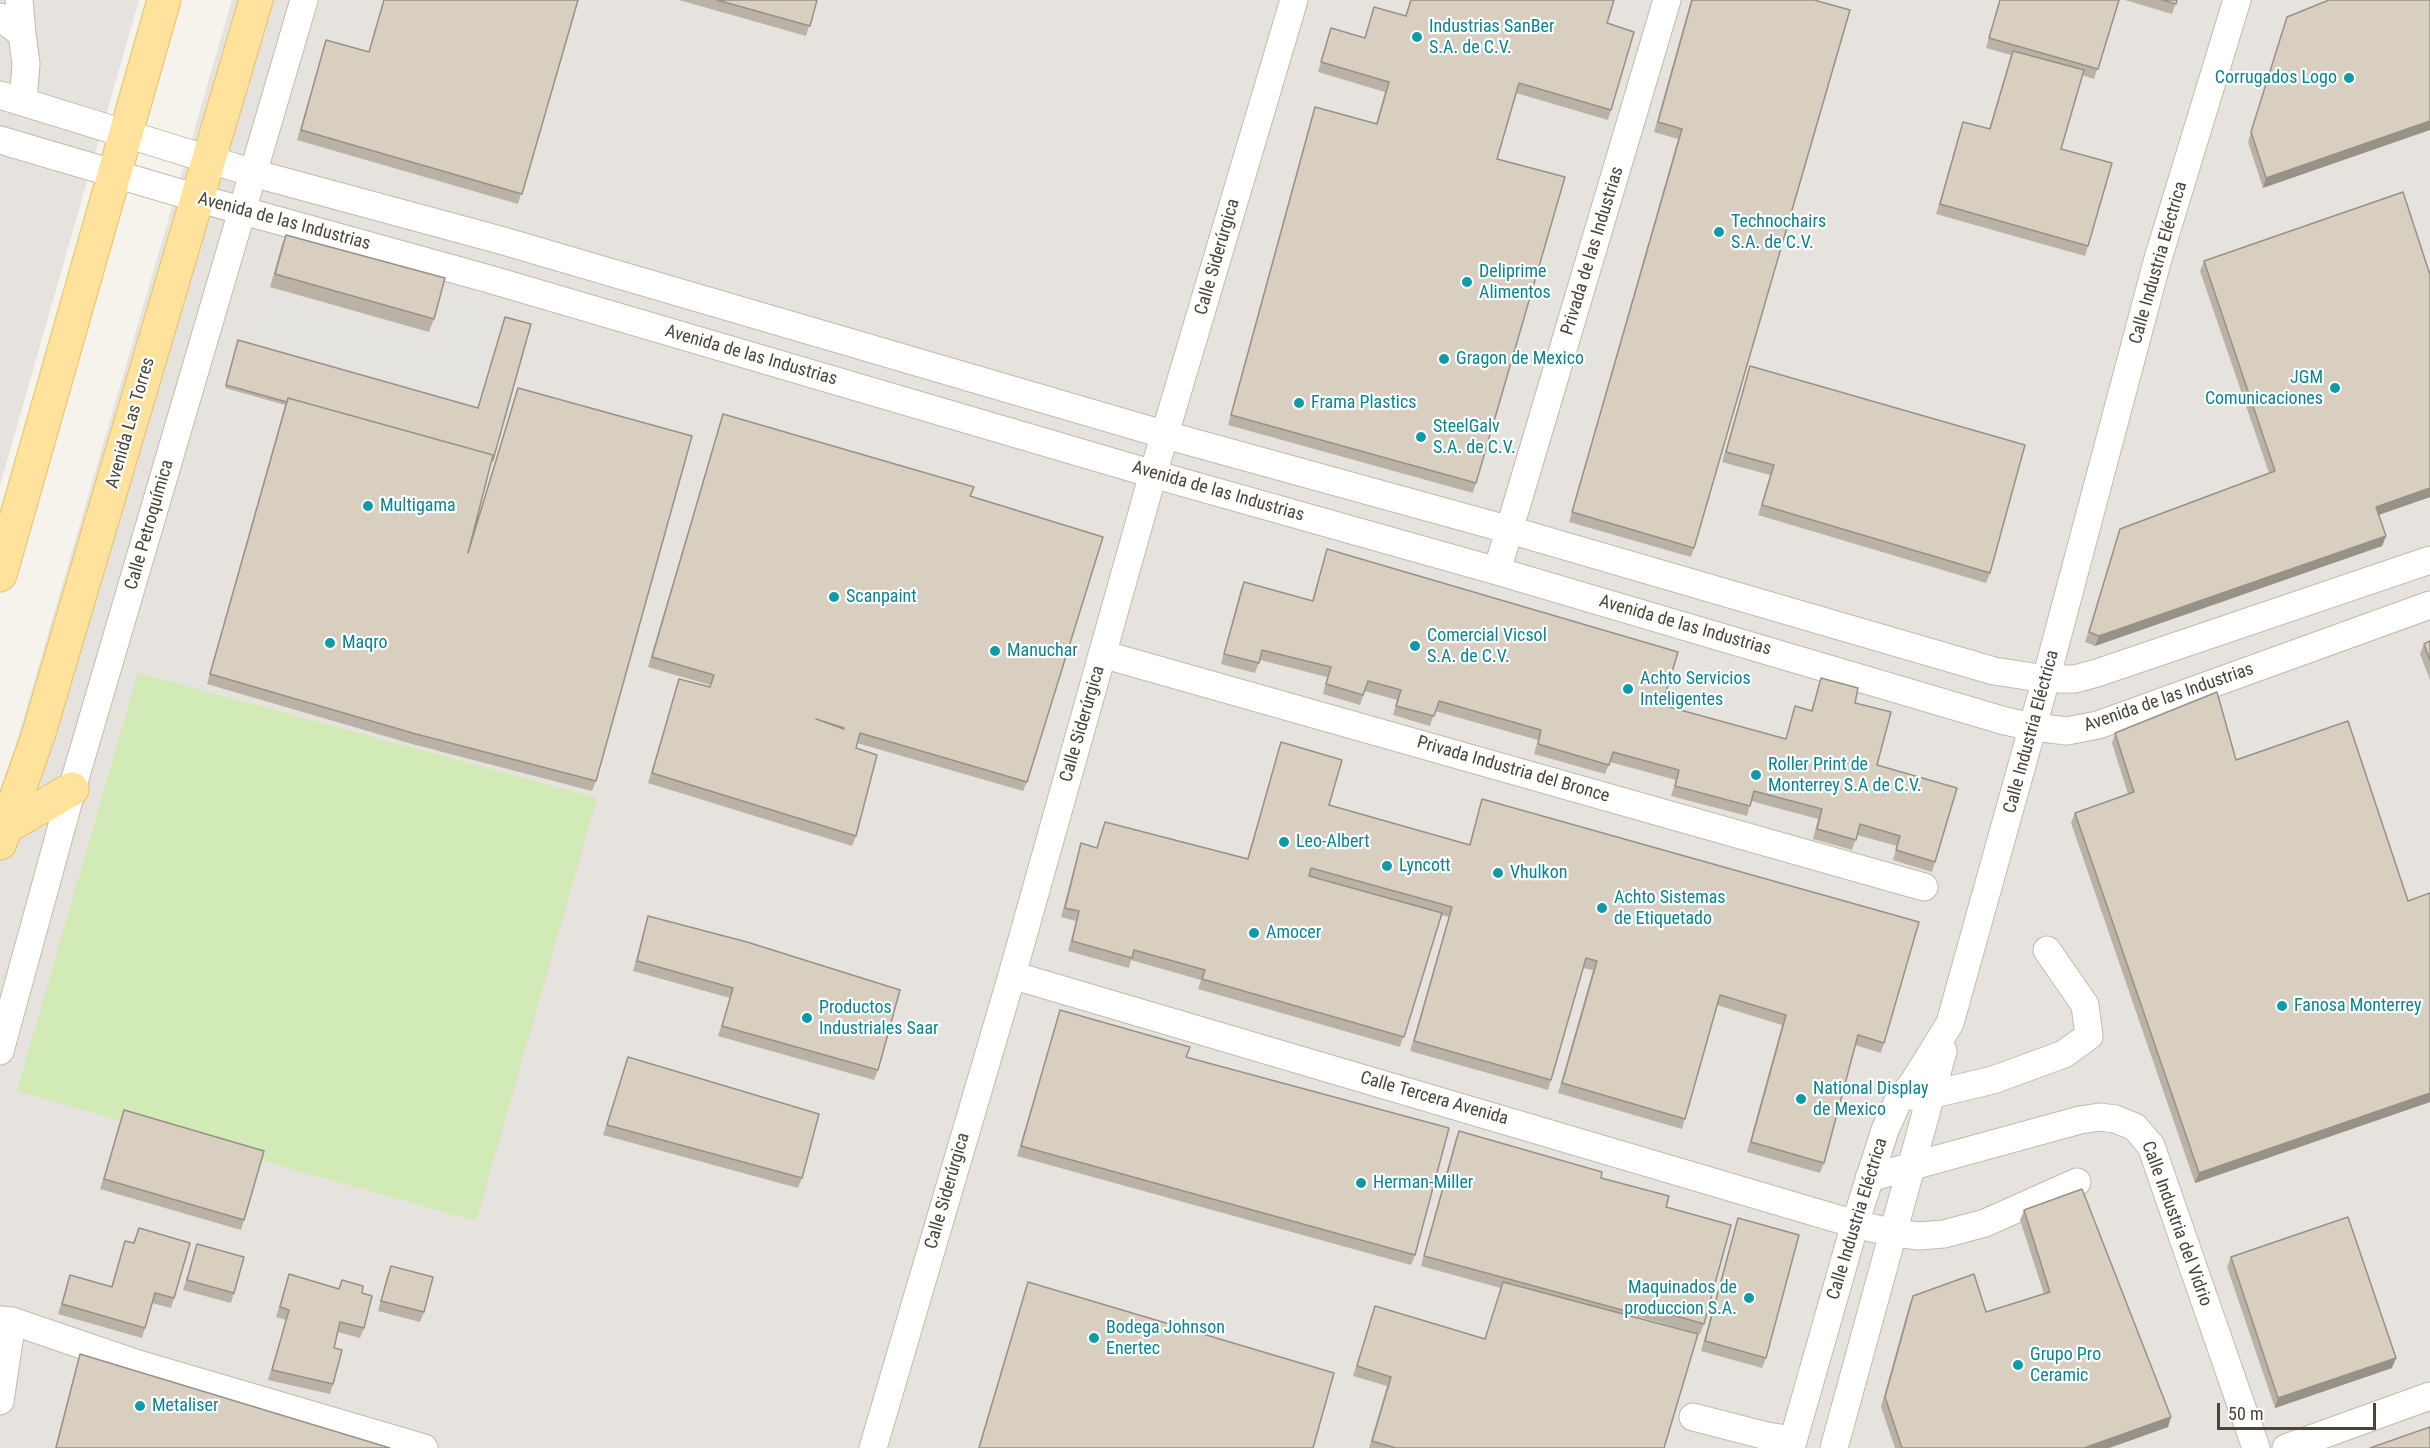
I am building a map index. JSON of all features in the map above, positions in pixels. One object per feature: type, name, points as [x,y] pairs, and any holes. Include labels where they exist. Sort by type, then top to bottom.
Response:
[{"type":"main road","points":[[0,575],[164,0]]},
{"type":"main road","name":"Avenida Las Torres","points":[[3,836],[38,736],[256,0]]},
{"type":"main road","points":[[3,836],[72,789]]},
{"type":"street","points":[[19,0],[26,64],[12,99],[253,172],[500,240],[1166,435],[1509,530],[1994,671],[2046,679],[2075,679],[2430,560]]},
{"type":"street","name":"Calle Petroquímica","points":[[0,1050],[72,789],[304,0]]},
{"type":"street","name":"Calle Siderúrgica","points":[[873,1448],[1012,975],[1154,474],[1294,0]]},
{"type":"street","name":"Privada de las Industrias","points":[[1497,571],[1667,0]]},
{"type":"street","name":"Calle Industria Eléctrica","points":[[1792,1444],[1884,1130],[1898,1101],[1918,1076],[1950,1023],[2033,727],[2157,262],[2237,0]]},
{"type":"street","points":[[0,17],[22,34]]},
{"type":"street","name":"Avenida de las Industrias","points":[[0,140],[1497,571],[1994,718],[2033,727],[2067,731],[2098,725],[2430,605]]},
{"type":"street","points":[[489,279],[500,240]]},
{"type":"street","name":"Privada Industria del Bronce","points":[[1102,654],[1924,887]]},
{"type":"street","points":[[1898,1101],[1931,1096],[1993,1080],[2064,1054],[2090,1036],[2085,1005],[2047,950]]},
{"type":"street","name":"Calle Tercera Avenida","points":[[1012,975],[1855,1224],[1894,1233],[1918,1236],[1944,1234],[1985,1223],[2077,1182]]},
{"type":"street","points":[[1834,1448],[1950,1023]]},
{"type":"street","name":"Calle Industria del Vidrio","points":[[1869,1178],[2080,1120],[2100,1117],[2115,1119],[2135,1127],[2151,1146],[2256,1448]]},
{"type":"street","points":[[0,1401],[6,1321],[138,1364],[423,1448]]},
{"type":"street","points":[[2286,1448],[2430,1396]]},
{"type":"street","points":[[1693,1417],[1792,1444]]},
{"type":"shaded area","points":[[0,0],[139,0],[0,485]]},
{"type":"shaded area","points":[[232,0],[2430,0],[2430,1448],[0,1448],[0,789],[14,751]]},
{"type":"shaded area","points":[[265,294],[434,342],[447,297],[502,313],[481,390],[462,385],[457,401],[252,341]]},
{"type":"green space","points":[[138,673],[597,798],[476,1221],[17,1091]]},
{"type":"building","points":[[384,0],[578,0],[522,194],[301,130],[326,40],[369,52]]},
{"type":"building","points":[[717,0],[817,0],[810,26]]},
{"type":"building","points":[[1411,0],[1614,0],[1607,23],[1634,32],[1611,110],[1519,83],[1497,159],[1565,177],[1476,483],[1231,415],[1315,107],[1377,124],[1389,82],[1321,62],[1331,28],[1365,38],[1374,7],[1406,16]]},
{"type":"building","points":[[1692,0],[1814,0],[1850,10],[1694,548],[1572,512],[1682,129],[1658,122]]},
{"type":"building","points":[[2000,0],[2119,0],[2098,69],[1989,38]]},
{"type":"building","points":[[2162,0],[2177,0],[2176,4]]},
{"type":"building","name":"Corrugados Logo","points":[[2329,0],[2430,0],[2430,121],[2266,178],[2251,132],[2287,17]]},
{"type":"building","points":[[2013,51],[2084,70],[2061,149],[2112,163],[2088,246],[1940,204],[1963,122],[1990,129]]},
{"type":"building","name":"JGM Comunicaciones","points":[[2403,192],[2430,275],[2430,488],[2376,507],[2386,536],[2099,636],[2089,632],[2120,529],[2275,471],[2204,261]]},
{"type":"building","points":[[286,235],[445,278],[434,319],[275,274]]},
{"type":"building","points":[[505,317],[531,324],[493,460],[493,455],[288,398],[287,402],[226,385],[238,340],[478,408]]},
{"type":"building","points":[[1750,366],[2025,445],[1990,573],[1762,505],[1774,465],[1726,452]]},
{"type":"building","points":[[518,388],[692,436],[596,781],[416,734],[210,674],[288,398],[493,455],[468,553]]},
{"type":"building","points":[[723,414],[974,487],[970,496],[1103,537],[1027,782],[860,733],[856,748],[877,755],[856,836],[652,773],[679,679],[710,687],[714,675],[652,657]]},
{"type":"building","points":[[1327,549],[1678,652],[1662,705],[1786,739],[1795,706],[1812,711],[1821,678],[1858,688],[1855,703],[1891,712],[1877,765],[1957,788],[1935,862],[1896,850],[1900,836],[1860,824],[1856,840],[1817,829],[1822,809],[1754,791],[1750,806],[1675,786],[1679,770],[1613,752],[1609,765],[1538,744],[1541,730],[1439,701],[1434,716],[1396,706],[1401,690],[1368,681],[1363,695],[1326,684],[1331,667],[1262,650],[1259,663],[1224,654],[1244,582],[1313,601]]},
{"type":"building","points":[[2430,641],[2430,661],[2424,644]]},
{"type":"building","name":"Fanosa Monterrey","points":[[2217,692],[2236,760],[2348,721],[2408,901],[2430,893],[2430,1093],[2199,1173],[2075,813],[2134,792],[2115,733]]},
{"type":"building","points":[[1281,742],[1342,760],[1329,805],[1470,845],[1482,799],[1919,922],[1884,1043],[1858,1035],[1824,1163],[1751,1142],[1786,1015],[1720,995],[1685,1119],[1562,1083],[1597,961],[1586,958],[1551,1080],[1414,1041],[1452,907],[1311,868],[1309,876],[1442,913],[1404,1037],[1202,979],[1205,970],[1134,950],[1132,958],[1072,941],[1079,911],[1065,908],[1081,843],[1097,848],[1105,822],[1248,859]]},
{"type":"building","name":"Productos Industriales Saar","points":[[648,916],[747,942],[900,990],[878,1070],[722,1026],[733,988],[637,961]]},
{"type":"building","points":[[1060,1010],[1190,1047],[1186,1057],[1449,1128],[1415,1255],[1021,1146]]},
{"type":"building","points":[[628,1057],[819,1114],[802,1178],[607,1125]]},
{"type":"building","points":[[124,1110],[264,1151],[244,1220],[104,1179]]},
{"type":"building","points":[[1459,1131],[1602,1172],[1601,1178],[1669,1196],[1666,1207],[1731,1225],[1704,1324],[1639,1305],[1637,1314],[1424,1256]]},
{"type":"building","name":"Grupo Pro Ceramic","points":[[2082,1189],[2171,1417],[2084,1448],[1902,1448],[1885,1397],[1913,1296],[1974,1274],[1986,1312],[2050,1292],[2024,1210]]},
{"type":"building","points":[[2348,1217],[2396,1358],[2278,1398],[2231,1257]]},
{"type":"building","name":"Maquinados de produccion S.A.","points":[[1738,1218],[1799,1235],[1766,1358],[1705,1341]]},
{"type":"building","points":[[139,1228],[190,1243],[174,1298],[155,1293],[145,1328],[62,1304],[70,1275],[112,1287],[125,1241],[134,1243]]},
{"type":"building","points":[[197,1244],[244,1257],[234,1293],[187,1280]]},
{"type":"building","points":[[391,1266],[433,1277],[424,1312],[381,1301]]},
{"type":"building","points":[[289,1274],[339,1289],[342,1280],[363,1286],[362,1293],[372,1296],[364,1328],[340,1322],[334,1348],[342,1350],[333,1384],[272,1370],[289,1310],[280,1307]]},
{"type":"building","name":"Bodega Johnson Enertec","points":[[1028,1282],[1334,1373],[1313,1448],[979,1448]]},
{"type":"building","points":[[1503,1282],[1698,1334],[1664,1448],[1396,1448],[1372,1441],[1391,1377],[1357,1366],[1375,1306],[1485,1339]]},
{"type":"building","name":"Metaliser","points":[[80,1354],[390,1448],[56,1448]]},
{"type":"building","points":[[2430,1427],[2430,1448],[2370,1448]]},
{"type":"place","name":"Industrias SanBer S.A. de C.V.","points":[[1417,37]]},
{"type":"place","name":"Corrugados Logo","points":[[2349,78]]},
{"type":"place","name":"Technochairs S.A. de C.V.","points":[[1719,232]]},
{"type":"place","name":"Deliprime Alimentos","points":[[1467,282]]},
{"type":"place","name":"Gragon de Mexico","points":[[1444,359]]},
{"type":"place","name":"JGM Comunicaciones","points":[[2335,388]]},
{"type":"place","name":"Frama Plastics","points":[[1299,403]]},
{"type":"place","name":"SteelGalv S.A. de C.V.","points":[[1421,437]]},
{"type":"place","name":"Multigama","points":[[368,506]]},
{"type":"place","name":"Scanpaint","points":[[834,597]]},
{"type":"place","name":"Maqro","points":[[330,643]]},
{"type":"place","name":"Comercial Vicsol S.A. de C.V.","points":[[1415,646]]},
{"type":"place","name":"Manuchar","points":[[995,651]]},
{"type":"place","name":"Achto Servicios Inteligentes","points":[[1628,689]]},
{"type":"place","name":"Roller Print de Monterrey S.A de C.V.","points":[[1756,775]]},
{"type":"place","name":"Leo-Albert","points":[[1284,842]]},
{"type":"place","name":"Lyncott","points":[[1387,866]]},
{"type":"place","name":"Vhulkon","points":[[1498,873]]},
{"type":"place","name":"Achto Sistemas de Etiquetado","points":[[1602,908]]},
{"type":"place","name":"Amocer","points":[[1254,933]]},
{"type":"place","name":"Fanosa Monterrey","points":[[2282,1006]]},
{"type":"place","name":"Productos Industriales Saar","points":[[807,1018]]},
{"type":"place","name":"National Display de Mexico","points":[[1801,1099]]},
{"type":"place","name":"Herman-Miller","points":[[1361,1183]]},
{"type":"place","name":"Maquinados de produccion S.A.","points":[[1749,1298]]},
{"type":"place","name":"Bodega Johnson Enertec","points":[[1094,1338]]},
{"type":"place","name":"Grupo Pro Ceramic","points":[[2018,1365]]},
{"type":"place","name":"Metaliser","points":[[140,1406]]}]
